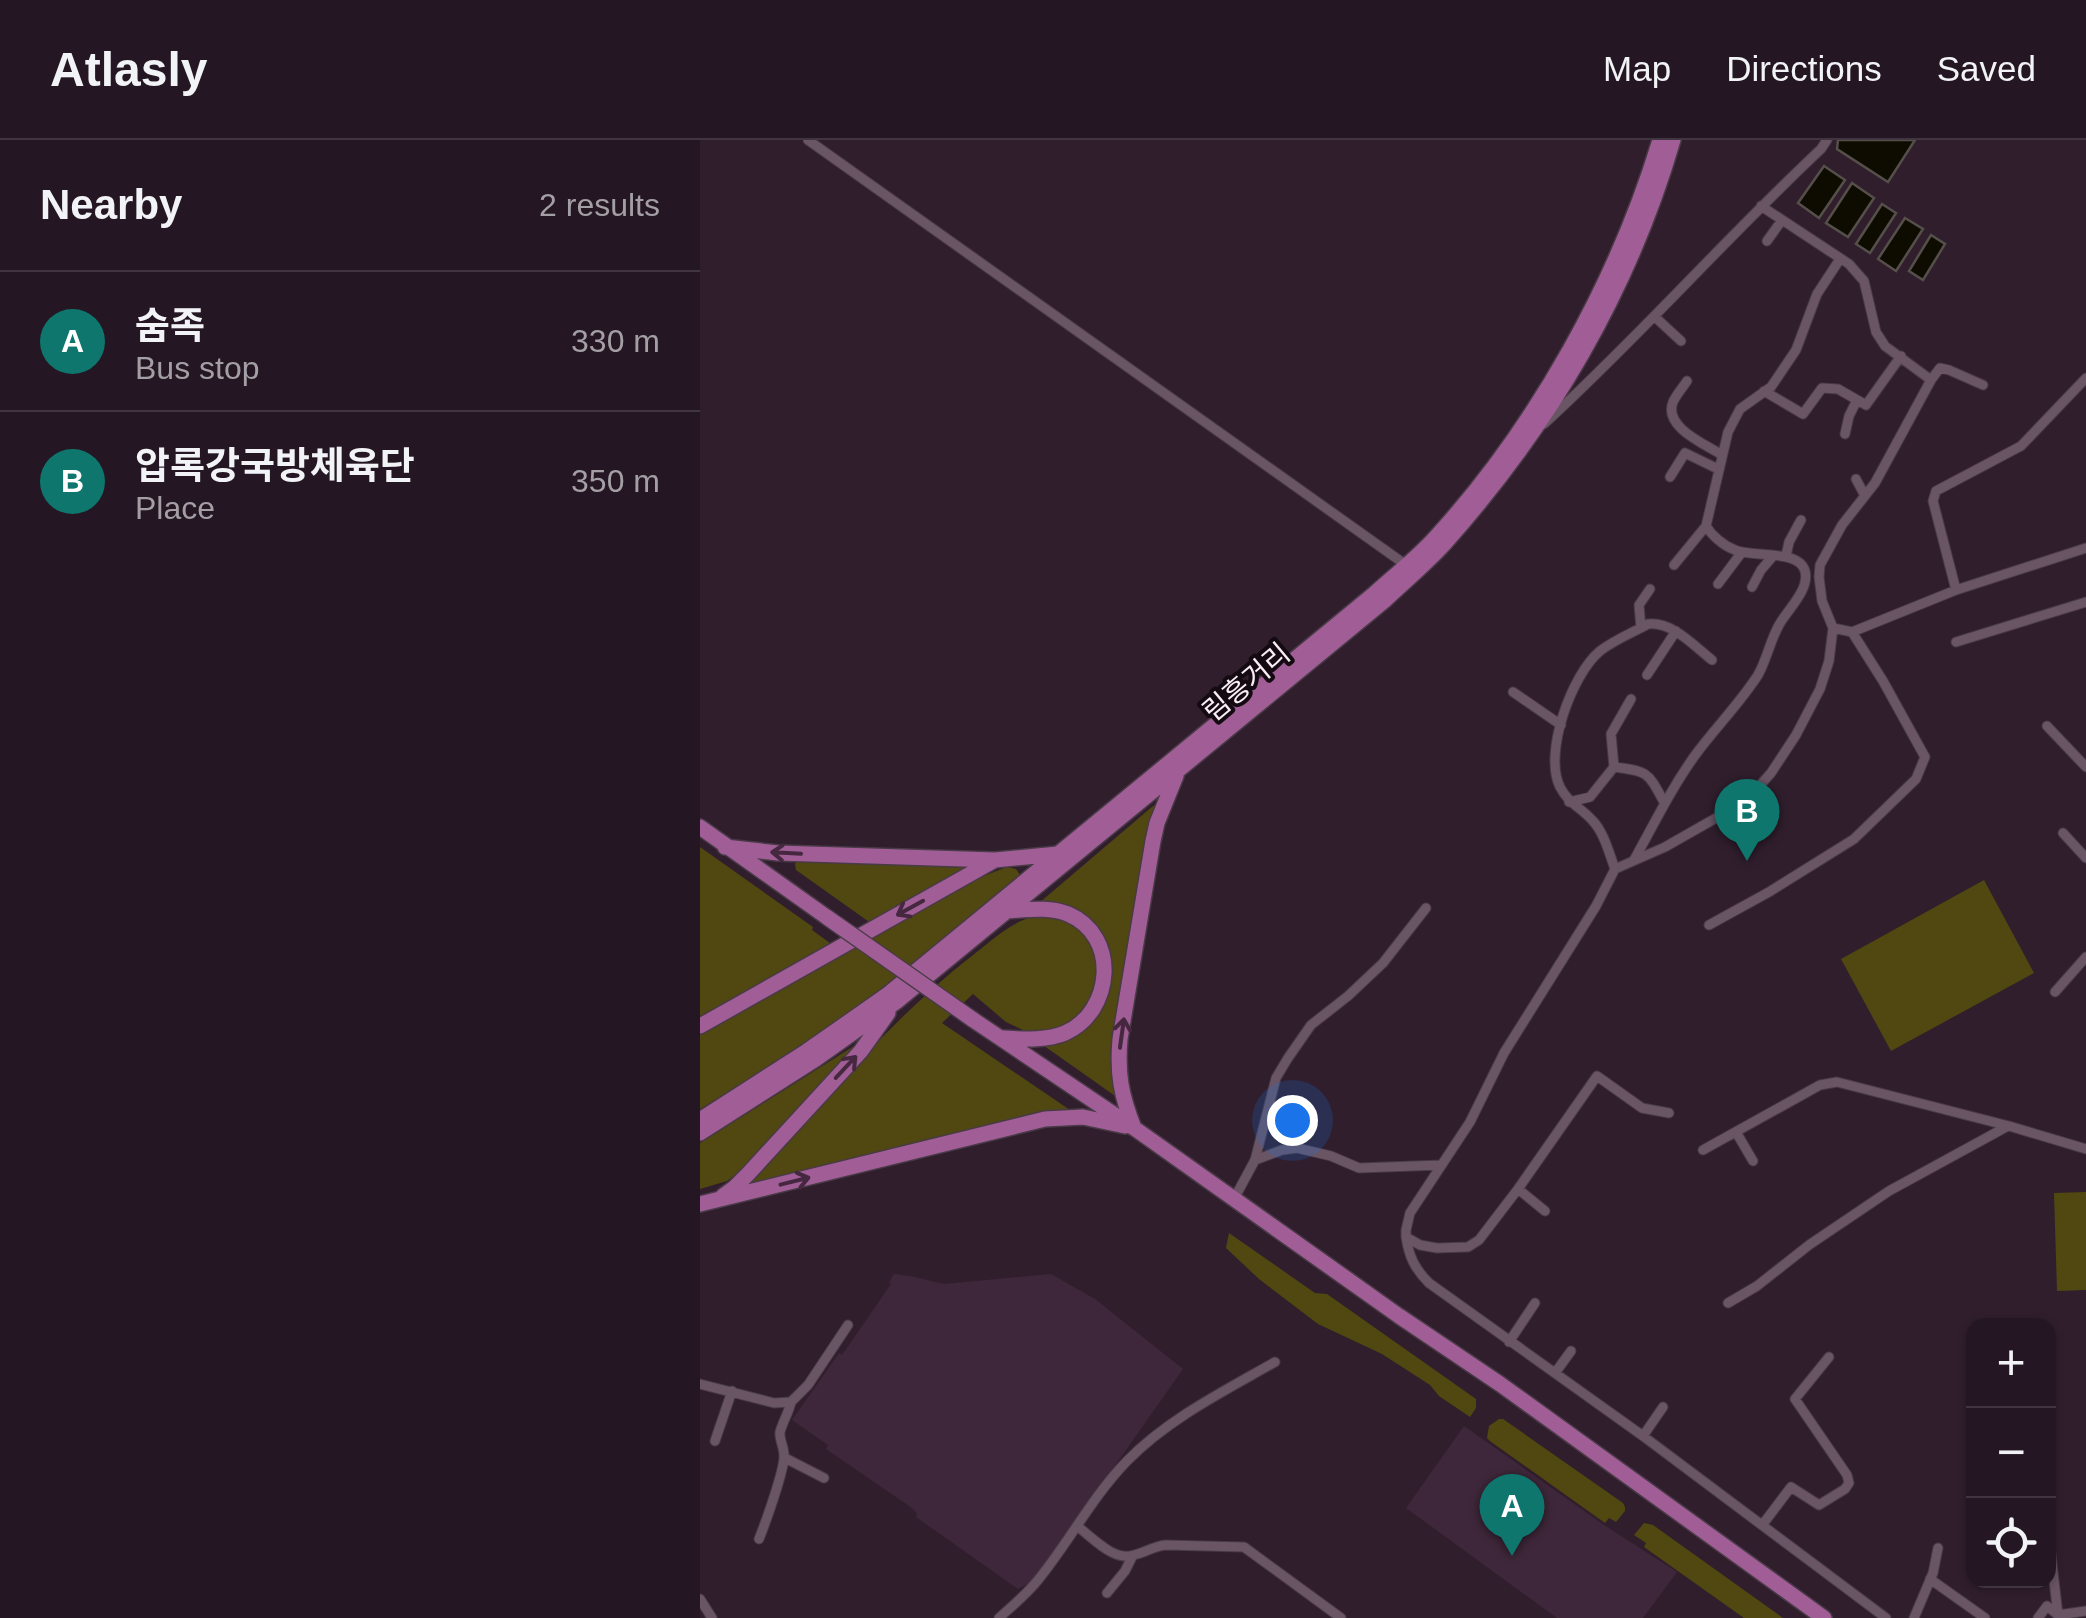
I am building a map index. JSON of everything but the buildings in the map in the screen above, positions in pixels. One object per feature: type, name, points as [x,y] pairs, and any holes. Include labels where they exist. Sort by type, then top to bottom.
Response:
[{"type":"main road","name":"림흥거리","points":[[700,1120],[888,995],[1345,618],[1435,538],[1514,440],[1572,346],[1626,238],[1660,140]]},
{"type":"main road","name":"림흥거리","points":[[700,1133],[896,1002],[1384,601],[1444,544],[1531,436],[1588,348],[1649,217],[1673,140]]},
{"type":"main road","points":[[1134,1128],[1120,1089],[1120,1039],[1152,841],[1178,772]]},
{"type":"main road","points":[[700,827],[1500,1384],[1824,1618]]},
{"type":"main road","points":[[726,847],[778,853],[995,860],[1058,854]]},
{"type":"main road","points":[[700,1026],[995,860]]},
{"type":"main road","points":[[1002,1038],[1047,1038],[1078,1026],[1091,1013],[1105,978],[1100,945],[1081,922],[1054,911],[1006,912]]},
{"type":"main road","points":[[705,1201],[734,1188],[862,1051],[896,1002]]},
{"type":"main road","points":[[705,1201],[1045,1119],[1083,1117],[1134,1128]]},
{"type":"street","points":[[808,140],[1406,564]]},
{"type":"street","points":[[1531,436],[1655,317],[1827,140]]},
{"type":"street","points":[[1760,206],[1849,264],[1864,282],[1876,332],[1885,346],[1932,380]]},
{"type":"street","points":[[1767,242],[1782,220]]},
{"type":"street","points":[[1674,565],[1706,526],[1728,432],[1740,409],[1771,387],[1796,350],[1817,294],[1840,258]]},
{"type":"street","points":[[1655,317],[1681,341]]},
{"type":"street","points":[[1764,391],[1803,414],[1822,388],[1838,389],[1866,405],[1900,356]]},
{"type":"street","points":[[1886,1618],[1643,1436],[1429,1284],[1418,1272],[1406,1237],[1410,1213],[1470,1122],[1504,1053],[1615,869],[1698,830],[1746,801],[1772,773],[1796,735],[1820,689],[1829,660],[1833,628],[1822,600],[1820,565],[1842,524],[1883,470],[1940,368],[1983,385]]},
{"type":"street","points":[[1956,590],[1933,502],[1936,491],[2022,446],[2086,378]]},
{"type":"street","points":[[1687,380],[1672,404],[1671,414],[1678,427],[1722,455]]},
{"type":"street","points":[[1845,434],[1857,400]]},
{"type":"street","points":[[1670,476],[1685,453],[1718,470]]},
{"type":"street","points":[[1856,479],[1865,496]]},
{"type":"street","points":[[1786,556],[1801,520]]},
{"type":"street","points":[[1633,861],[1664,802],[1697,752],[1758,675],[1777,628],[1805,586],[1805,571],[1798,560],[1736,550],[1711,534],[1706,526]]},
{"type":"street","points":[[1833,628],[1852,632],[1956,590],[2086,548]]},
{"type":"street","points":[[1718,584],[1742,552]]},
{"type":"street","points":[[1752,587],[1773,556]]},
{"type":"street","points":[[1642,628],[1639,605],[1650,589]]},
{"type":"street","points":[[1956,642],[2086,602]]},
{"type":"street","points":[[1615,869],[1594,821],[1569,802],[1557,781],[1554,755],[1564,710],[1583,670],[1600,651],[1655,623],[1676,632],[1712,660]]},
{"type":"street","points":[[1647,675],[1676,632]]},
{"type":"street","points":[[1709,925],[1854,839],[1916,779],[1924,758],[1920,748],[1852,632]]},
{"type":"street","points":[[1512,692],[1561,724]]},
{"type":"street","points":[[1569,802],[1590,798],[1614,768],[1612,734],[1631,699]]},
{"type":"street","points":[[2047,726],[2086,766]]},
{"type":"street","points":[[1614,768],[1637,770],[1649,776],[1664,802]]},
{"type":"street","points":[[2063,834],[2086,858]]},
{"type":"street","points":[[1234,1199],[1255,1160],[1276,1078],[1288,1058],[1311,1025],[1383,963],[1426,908]]},
{"type":"street","points":[[2055,992],[2086,956]]},
{"type":"street","points":[[1406,1237],[1437,1248],[1468,1247],[1479,1240],[1598,1076],[1642,1108],[1669,1112]]},
{"type":"street","points":[[1703,1150],[1820,1086],[1837,1082],[2086,1150]]},
{"type":"street","points":[[1728,1303],[1758,1286],[1809,1245],[1889,1191],[2008,1126]]},
{"type":"street","points":[[1736,1132],[1752,1161]]},
{"type":"street","points":[[1255,1160],[1297,1148],[1359,1168],[1441,1165]]},
{"type":"street","points":[[1518,1189],[1546,1210]]},
{"type":"street","points":[[1509,1342],[1535,1303]]},
{"type":"street","points":[[758,1539],[770,1514],[785,1458],[779,1434],[791,1402],[808,1385],[848,1326]]},
{"type":"street","points":[[1555,1373],[1571,1351]]},
{"type":"street","points":[[1763,1524],[1791,1487],[1819,1505],[1849,1483],[1794,1398],[1829,1357]]},
{"type":"street","points":[[999,1618],[1037,1582],[1125,1463],[1151,1439],[1202,1404],[1275,1362]]},
{"type":"street","points":[[700,1384],[774,1404],[791,1402]]},
{"type":"street","points":[[715,1442],[732,1391]]},
{"type":"street","points":[[1643,1436],[1663,1408]]},
{"type":"street","points":[[785,1458],[824,1478]]},
{"type":"street","points":[[1077,1526],[1122,1557],[1166,1545],[1244,1547],[1341,1618]]},
{"type":"street","points":[[1914,1618],[1938,1548]]},
{"type":"street","points":[[1108,1593],[1132,1556]]},
{"type":"street","points":[[1930,1579],[1985,1618]]},
{"type":"street","points":[[2056,1584],[2059,1617]]},
{"type":"street","points":[[700,1599],[712,1618]]},
{"type":"street","points":[[2038,1618],[2046,1606],[2059,1617]]},
{"type":"street","points":[[2059,1617],[2086,1611]]},
{"type":"shaded area","points":[[1838,140],[1915,140],[1888,182],[1837,149]]},
{"type":"shaded area","points":[[1824,166],[1845,180],[1819,218],[1798,203]]},
{"type":"shaded area","points":[[1852,183],[1874,198],[1848,237],[1826,223]]},
{"type":"shaded area","points":[[1882,204],[1896,213],[1870,253],[1856,244]]},
{"type":"shaded area","points":[[1905,218],[1923,229],[1896,271],[1878,259]]},
{"type":"shaded area","points":[[1931,235],[1945,244],[1923,280],[1909,271]]},
{"type":"shaded area","points":[[1157,805],[1118,1098],[1040,1043],[1092,1020],[1101,939],[1039,903]]},
{"type":"shaded area","points":[[700,847],[834,946],[700,1020]]},
{"type":"shaded area","points":[[797,861],[967,864],[968,869],[872,924],[796,870]]},
{"type":"shaded area","points":[[1007,867],[1016,869],[1018,878],[917,960],[855,1008],[700,1109],[700,1031],[963,884]]},
{"type":"shaded area","points":[[1984,880],[2034,973],[1891,1051],[1841,959]]},
{"type":"shaded area","points":[[1031,917],[1065,920],[1086,936],[1099,963],[1096,995],[1066,1028],[1036,1033],[1023,1030],[1006,1022],[973,994],[942,1023],[1070,1110],[754,1183],[755,1173],[915,1005],[993,939]]},
{"type":"shaded area","points":[[854,1046],[746,1167],[727,1181],[700,1189],[700,1143]]},
{"type":"shaded area","points":[[2086,1192],[2086,1290],[2057,1291],[2054,1193]]},
{"type":"shaded area","points":[[1229,1233],[1315,1293],[1327,1294],[1476,1399],[1470,1417],[1382,1354],[1318,1324],[1259,1279],[1226,1248]]},
{"type":"shaded area","points":[[894,1274],[944,1284],[1051,1274],[1095,1299],[1183,1369],[1038,1575],[1018,1589],[916,1517],[912,1508],[826,1449],[828,1445],[792,1420],[839,1353],[842,1355]]},
{"type":"shaded area","points":[[1499,1419],[1623,1503],[1625,1511],[1616,1522],[1609,1518],[1605,1523],[1490,1441],[1489,1426]]},
{"type":"shaded area","points":[[1464,1426],[1677,1572],[1643,1618],[1557,1618],[1406,1508]]},
{"type":"shaded area","points":[[1644,1523],[1653,1525],[1783,1618],[1744,1618],[1644,1547],[1646,1543],[1634,1535]]},
{"type":"place","name":"압록강국방체육단","points":[[1747,861]]},
{"type":"place","name":"숨족","points":[[1512,1556]]}]
